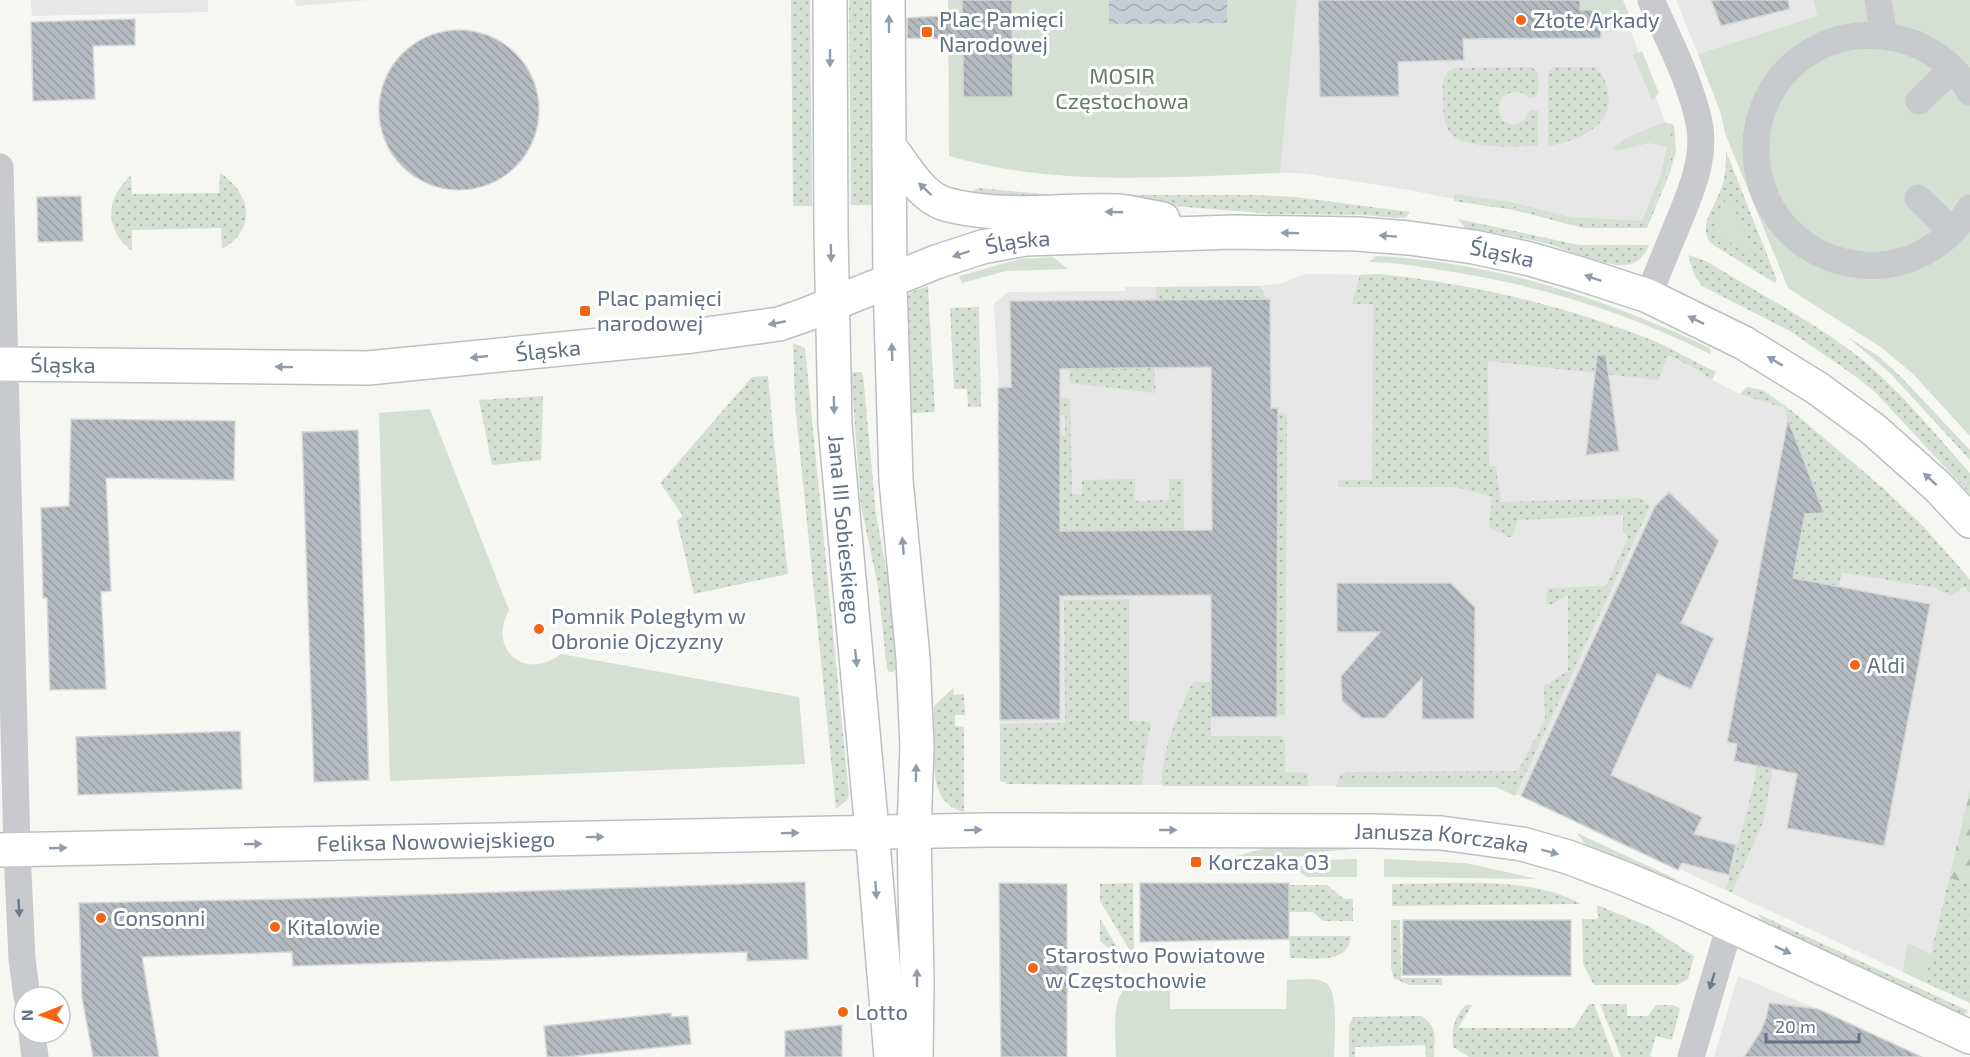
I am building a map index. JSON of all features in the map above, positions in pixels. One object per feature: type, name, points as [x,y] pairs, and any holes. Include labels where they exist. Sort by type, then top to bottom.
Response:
[{"type":"street","name":"Jana III Sobieskiego","points":[[830,0],[835,425],[891,1057]]},
{"type":"street","points":[[888,0],[890,282],[896,480],[913,658],[916,746],[914,831],[916,1057]]},
{"type":"street","points":[[1648,296],[1690,193],[1697,172],[1700,151],[1700,130],[1694,103],[1651,0]]},
{"type":"street","points":[[1878,0],[1884,36]]},
{"type":"street","points":[[1970,92],[1952,69],[1921,46],[1884,36],[1856,36],[1829,42],[1794,64],[1776,85],[1763,110],[1756,137],[1756,165],[1763,192],[1776,216],[1794,237],[1817,252],[1841,262],[1881,266],[1908,260],[1932,248],[1952,231],[1970,208]]},
{"type":"street","points":[[1918,101],[1952,69]]},
{"type":"street","points":[[889,146],[927,193],[938,201],[955,206],[990,212],[1027,214],[1118,211],[1233,232]]},
{"type":"street","points":[[0,167],[8,850],[25,985]]},
{"type":"street","points":[[1918,198],[1952,231]]},
{"type":"street","name":"Śląska","points":[[2,364],[368,368],[692,336],[779,324],[890,282],[921,267],[982,247],[1025,239],[1233,232],[1357,234],[1409,238],[1474,247],[1530,259],[1648,296],[1744,344],[1817,388],[1873,429],[1937,486],[1970,522]]},
{"type":"street","name":"Janusza Korczaka","points":[[872,831],[1352,831],[1452,835],[1522,844],[1568,857],[1633,882],[1970,1037]]},
{"type":"street","name":"Feliksa Nowowiejskiego","points":[[8,850],[872,831]]},
{"type":"street","points":[[1691,1057],[1730,925]]},
{"type":"shaded area","points":[[31,0],[208,0],[208,12],[32,16]]},
{"type":"shaded area","points":[[295,0],[368,0],[296,6]]},
{"type":"shaded area","points":[[1297,0],[1619,0],[1665,122],[1671,131],[1672,145],[1646,224],[1569,221],[1516,207],[1301,173],[1280,173]]},
{"type":"shaded area","points":[[1676,0],[1814,0],[1817,16],[1698,54]]},
{"type":"shaded area","points":[[1304,274],[1382,275],[1382,281],[1660,351],[1740,394],[1783,406],[1824,513],[1964,586],[1970,593],[1970,789],[1924,982],[1521,796],[1516,794],[1515,796],[1496,787],[1005,784],[1006,782],[1000,781],[999,392],[994,303],[1009,292],[1125,291],[1125,287],[1260,286],[1283,283]]},
{"type":"shaded area","points":[[1738,976],[1820,1010],[1922,1057],[1714,1057]]},
{"type":"green space","points":[[791,0],[810,0],[812,206],[793,206]]},
{"type":"green space","points":[[849,0],[871,0],[872,205],[851,205]]},
{"type":"green space","name":"MOSIR Częstochowa","points":[[948,0],[1297,0],[1280,173],[1155,178],[1072,176],[989,166],[949,156]]},
{"type":"green space","points":[[1580,0],[1623,0],[1631,19],[1622,29],[1606,33],[1601,29],[1601,10],[1580,10]]},
{"type":"green space","points":[[1814,0],[1970,0],[1970,436],[1913,374],[1882,348],[1788,288],[1725,133],[1721,114],[1698,54],[1817,16]]},
{"type":"green space","points":[[1642,51],[1659,93],[1652,100],[1633,55]]},
{"type":"green space","points":[[1531,67],[1538,74],[1536,96],[1530,98],[1519,92],[1512,92],[1501,98],[1498,111],[1504,122],[1514,125],[1525,120],[1531,110],[1538,111],[1538,146],[1477,145],[1465,142],[1449,131],[1444,118],[1443,87],[1445,76],[1450,70],[1454,68]]},
{"type":"green space","points":[[1553,67],[1596,67],[1605,82],[1609,104],[1606,114],[1591,130],[1570,141],[1548,146],[1548,72]]},
{"type":"green space","points":[[1665,122],[1674,125],[1676,151],[1669,175],[1647,228],[1583,228],[1514,210],[1454,201],[1454,199],[1516,207],[1569,221],[1646,224],[1671,159],[1672,145]]},
{"type":"green space","points":[[1665,122],[1672,145],[1670,159],[1662,187],[1646,224],[1569,221],[1516,207],[1454,199],[1455,194],[1515,203],[1569,217],[1642,221],[1661,174],[1667,147],[1649,143],[1616,151],[1614,148],[1626,138]]},
{"type":"green space","points":[[1726,151],[1777,280],[1775,283],[1710,243],[1707,236],[1707,222],[1724,180]]},
{"type":"green space","points":[[220,173],[238,191],[244,201],[246,211],[241,231],[234,241],[222,249],[221,228],[132,230],[132,251],[116,233],[112,223],[113,204],[123,184],[131,175],[132,194],[219,193]]},
{"type":"green space","points":[[979,188],[1051,195],[1295,197],[1410,212],[1406,217],[1397,218],[1363,215],[1274,214],[1148,204],[964,194]]},
{"type":"green space","points":[[1728,193],[1757,262],[1713,230]]},
{"type":"green space","points":[[1458,219],[1579,245],[1649,245],[1637,261],[1617,265],[1548,244],[1465,228]]},
{"type":"green space","points":[[1688,255],[1706,261],[1795,314],[1864,361],[1912,407],[1970,473],[1970,494],[1875,392],[1790,331],[1702,286],[1694,275]]},
{"type":"green space","points":[[1376,256],[1463,266],[1548,286],[1630,313],[1710,348],[1711,351],[1710,354],[1647,325],[1548,292],[1447,271],[1369,262]]},
{"type":"green space","points":[[1053,257],[1068,269],[1006,271],[962,283],[959,276],[1020,259]]},
{"type":"green space","points":[[1379,274],[1485,290],[1553,307],[1654,341],[1716,372],[1712,380],[1668,355],[1658,380],[1488,361],[1489,466],[1496,466],[1501,502],[1641,498],[1650,506],[1518,790],[1494,781],[1338,781],[1340,776],[1347,772],[1518,771],[1545,719],[1544,686],[1568,671],[1568,595],[1550,605],[1546,603],[1547,588],[1606,586],[1628,538],[1623,530],[1623,515],[1518,520],[1512,537],[1508,537],[1489,527],[1492,497],[1456,487],[1338,487],[1338,480],[1372,480],[1373,304],[1352,304],[1360,275]]},
{"type":"green space","points":[[928,286],[935,412],[911,413],[908,296],[911,292]]},
{"type":"green space","points":[[1260,286],[1267,299],[1157,300],[1156,287]]},
{"type":"green space","points":[[979,307],[981,407],[968,407],[967,389],[954,389],[950,308]]},
{"type":"green space","points":[[1849,338],[1877,355],[1900,376],[1970,450],[1970,460],[1890,373]]},
{"type":"green space","points":[[793,343],[805,348],[849,795],[847,800],[836,809],[795,404]]},
{"type":"green space","points":[[1154,368],[1156,393],[1069,383],[1070,369]]},
{"type":"green space","points":[[853,372],[863,374],[876,514],[892,601],[896,668],[894,672],[889,672],[887,669],[878,587],[861,506],[851,374]]},
{"type":"green space","points":[[768,376],[788,574],[694,594],[677,521],[683,516],[660,483],[752,377]]},
{"type":"green space","points":[[1747,387],[1763,390],[1792,411],[1883,488],[1924,527],[1961,569],[1970,580],[1970,593],[1964,586],[1951,596],[1935,588],[1842,572],[1839,586],[1807,580],[1763,823],[1732,892],[1726,890],[1753,787],[1802,528],[1802,514],[1824,513],[1783,406],[1740,394]]},
{"type":"green space","points":[[543,396],[541,460],[492,465],[479,400]]},
{"type":"green space","points":[[1059,398],[1070,399],[1072,494],[1082,494],[1082,480],[1135,479],[1135,501],[1169,500],[1169,479],[1183,479],[1184,530],[1060,531],[1059,436],[1065,435],[1065,415],[1059,415]]},
{"type":"green space","points":[[430,409],[509,610],[503,624],[503,637],[506,648],[513,657],[523,663],[535,664],[548,662],[561,654],[799,697],[805,764],[390,781],[379,413]]},
{"type":"green space","points":[[1278,413],[1287,414],[1285,715],[1277,715]]},
{"type":"green space","points":[[1129,599],[1129,721],[1148,721],[1151,724],[1142,785],[1005,784],[1006,782],[1000,781],[1000,724],[1065,723],[1064,600]]},
{"type":"green space","points":[[1211,682],[1211,736],[1281,736],[1285,742],[1285,772],[1308,773],[1308,786],[1162,786],[1164,759],[1171,733],[1192,683]]},
{"type":"green space","points":[[953,688],[954,695],[964,694],[965,715],[955,715],[955,726],[964,727],[964,812],[954,808],[941,795],[934,769],[934,706]]},
{"type":"green space","points":[[1338,781],[1494,781],[1518,790],[1515,796],[1496,787],[1336,787]]},
{"type":"green space","points":[[1970,789],[1970,884],[1949,878]]},
{"type":"green space","points":[[1577,833],[1678,880],[1668,881],[1588,848]]},
{"type":"green space","points":[[1287,845],[1350,845],[1354,849],[1319,852],[1287,860],[1227,859]]},
{"type":"green space","points":[[1357,859],[1357,877],[1307,877],[1300,872],[1298,867],[1328,860]]},
{"type":"green space","points":[[1384,859],[1465,863],[1538,879],[1384,877]]},
{"type":"green space","points":[[1949,878],[1970,884],[1970,1003],[1924,982]]},
{"type":"green space","points":[[1133,883],[1134,957],[1100,901],[1100,884]]},
{"type":"green space","points":[[1392,884],[1514,885],[1561,895],[1581,904],[1392,906]]},
{"type":"green space","points":[[1289,885],[1327,885],[1344,899],[1353,899],[1353,921],[1323,921],[1313,912],[1289,912]]},
{"type":"green space","points":[[1597,905],[1648,926],[1694,956],[1688,979],[1677,985],[1594,985],[1583,964],[1582,919],[1598,919]]},
{"type":"green space","points":[[1758,914],[1969,1011],[1962,1016],[1765,925]]},
{"type":"green space","points":[[1100,919],[1129,966],[1116,966],[1116,955],[1100,941]]},
{"type":"green space","points":[[1391,920],[1400,920],[1401,978],[1442,978],[1442,985],[1409,985],[1394,978],[1391,968]]},
{"type":"green space","points":[[1289,936],[1351,936],[1344,952],[1337,956],[1318,959],[1290,958]]},
{"type":"green space","points":[[1907,943],[1931,954],[1924,982],[1903,972]]},
{"type":"green space","points":[[1287,980],[1316,980],[1329,986],[1334,1004],[1334,1057],[1116,1057],[1116,1014],[1121,993],[1128,986],[1145,981],[1170,981],[1170,1009],[1286,1009]]},
{"type":"green space","points":[[1589,1004],[1594,1004],[1614,1057],[1469,1057],[1453,1047],[1454,1024],[1458,1014],[1466,1005],[1472,1005],[1458,1028],[1574,1028]]},
{"type":"green space","points":[[1600,1004],[1627,1004],[1627,1016],[1648,1016],[1656,1005],[1672,1005],[1680,1008],[1672,1040],[1656,1036],[1650,1056],[1653,1057],[1621,1057]]},
{"type":"green space","points":[[1421,1016],[1433,1029],[1434,1057],[1426,1057],[1425,1045],[1355,1047],[1355,1057],[1349,1057],[1349,1026],[1353,1017]]},
{"type":"water","points":[[1109,0],[1227,0],[1227,23],[1109,24]]},
{"type":"building","points":[[962,0],[1012,0],[1013,97],[963,97],[963,39],[907,38],[907,18],[962,15]]},
{"type":"building","points":[[1318,0],[1580,0],[1580,10],[1601,10],[1601,38],[1463,39],[1464,60],[1398,62],[1399,96],[1320,97]]},
{"type":"building","points":[[1711,0],[1788,0],[1790,9],[1721,26]]},
{"type":"building","points":[[135,19],[135,45],[93,46],[95,99],[33,101],[31,22]]},
{"type":"building","points":[[459,30],[475,31],[490,36],[504,43],[516,53],[526,65],[533,79],[538,94],[538,126],[533,141],[526,155],[516,167],[504,177],[490,184],[475,189],[459,190],[443,189],[428,184],[414,177],[402,167],[392,155],[385,141],[380,126],[379,110],[380,94],[385,79],[392,65],[402,53],[414,43],[428,36],[443,31]]},
{"type":"building","points":[[81,196],[83,241],[38,242],[37,197]]},
{"type":"building","points":[[1270,299],[1271,408],[1278,408],[1277,717],[1211,717],[1211,595],[1060,596],[1060,719],[1000,720],[998,388],[1011,387],[1010,301]],"holes":[[[1211,367],[1212,530],[1060,531],[1060,369]]]},
{"type":"building","points":[[1597,355],[1606,355],[1619,451],[1586,455]]},
{"type":"building","points":[[71,419],[235,421],[234,480],[106,478],[111,591],[101,592],[106,689],[50,690],[47,598],[43,598],[41,508],[69,506]]},
{"type":"building","name":"Aldi","points":[[1788,419],[1824,513],[1805,514],[1793,578],[1930,604],[1884,846],[1787,828],[1797,774],[1734,761],[1737,744],[1727,742]]},
{"type":"building","points":[[358,430],[369,780],[314,782],[302,432]]},
{"type":"building","points":[[1669,492],[1719,541],[1681,623],[1714,638],[1691,689],[1657,674],[1611,775],[1702,817],[1694,834],[1736,845],[1729,875],[1682,863],[1678,870],[1521,796],[1655,506]]},
{"type":"building","points":[[1337,583],[1451,583],[1475,607],[1474,719],[1422,719],[1422,678],[1385,718],[1362,718],[1342,701],[1341,676],[1380,632],[1337,632]]},
{"type":"building","points":[[240,731],[242,789],[78,795],[76,737]]},
{"type":"building","points":[[805,882],[808,959],[747,961],[747,952],[293,966],[292,952],[142,957],[159,1057],[93,1057],[82,997],[79,903],[290,899]]},
{"type":"building","name":"Starostwo Powiatowe w Częstochowie","points":[[999,883],[1067,884],[1067,1057],[1001,1057]]},
{"type":"building","points":[[1140,883],[1289,883],[1289,939],[1140,942]]},
{"type":"building","points":[[1403,920],[1571,920],[1571,976],[1402,975]]},
{"type":"building","points":[[1769,1003],[1818,1009],[1922,1057],[1744,1057],[1761,1031]]},
{"type":"building","points":[[671,1013],[671,1017],[688,1016],[691,1044],[547,1057],[544,1026]]},
{"type":"building","points":[[842,1025],[842,1057],[785,1057],[785,1031]]},
{"type":"place","name":"Złote Arkady","points":[[1521,20]]},
{"type":"place","name":"Plac Pamięci Narodowej","points":[[927,32]]},
{"type":"place","name":"Plac pamięci narodowej","points":[[585,311]]},
{"type":"place","name":"Pomnik Poległym w Obronie Ojczyzny","points":[[539,629]]},
{"type":"place","name":"Aldi","points":[[1855,665]]},
{"type":"place","name":"Korczaka 03","points":[[1196,862]]},
{"type":"place","name":"Consonni","points":[[101,918]]},
{"type":"place","name":"Kitalowie","points":[[275,927]]},
{"type":"place","name":"Starostwo Powiatowe w Częstochowie","points":[[1033,968]]},
{"type":"place","name":"Lotto","points":[[843,1012]]}]
